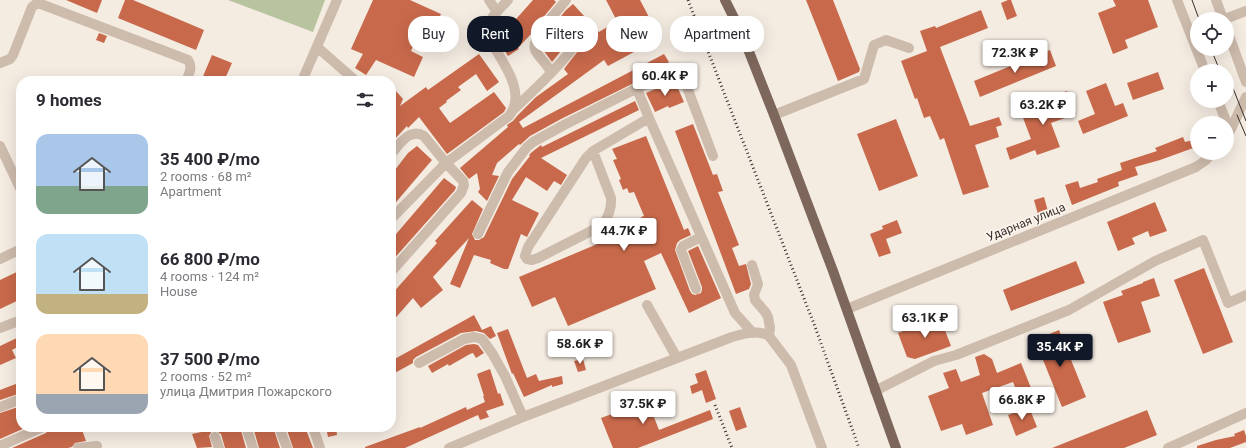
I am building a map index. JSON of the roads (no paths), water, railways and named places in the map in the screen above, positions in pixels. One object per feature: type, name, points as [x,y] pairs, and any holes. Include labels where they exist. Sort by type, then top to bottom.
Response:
[{"type":"main road","points":[[725,0],[742,34],[774,115],[847,309],[896,448]]},
{"type":"street","points":[[304,76],[337,0]]},
{"type":"street","points":[[489,0],[497,12]]},
{"type":"street","points":[[508,0],[488,25],[487,35],[514,83],[515,94],[512,111]]},
{"type":"street","points":[[551,73],[535,50],[534,44],[543,27],[566,0]]},
{"type":"street","points":[[1177,0],[1202,64]]},
{"type":"street","points":[[1216,0],[1221,12]]},
{"type":"street","points":[[0,63],[10,59],[13,55],[32,7],[36,4],[41,4],[188,60],[191,67],[188,76]]},
{"type":"street","points":[[1234,15],[1246,10]]},
{"type":"street","points":[[774,115],[864,79],[874,45],[886,40],[909,48]]},
{"type":"street","points":[[317,47],[350,76]]},
{"type":"street","points":[[1234,49],[1246,82]]},
{"type":"street","points":[[396,215],[446,163],[509,116],[512,111],[570,52]]},
{"type":"street","points":[[478,234],[508,172],[527,147],[533,142],[564,125],[659,77],[675,75],[685,82],[713,156]]},
{"type":"street","points":[[637,89],[735,313],[753,333]]},
{"type":"street","points":[[1234,118],[1246,97]]},
{"type":"street","points":[[593,151],[612,203],[608,216],[603,225],[538,258],[532,260],[527,259],[525,256],[528,247],[586,158],[593,151],[649,118]]},
{"type":"street","points":[[396,149],[408,136],[421,134],[463,181],[463,189],[461,193],[396,266]]},
{"type":"street","points":[[0,146],[16,180]]},
{"type":"street","name":"Ударная улица","points":[[847,309],[1196,167],[1206,160]]},
{"type":"street","points":[[696,288],[681,248],[702,237]]},
{"type":"street","points":[[875,391],[934,361],[956,355],[1069,310],[1155,262],[1203,240],[1228,304],[1246,295]]},
{"type":"street","points":[[0,259],[16,251]]},
{"type":"street","points":[[752,265],[758,284],[754,295],[755,300],[768,317],[770,328],[769,336]]},
{"type":"street","points":[[647,305],[678,358]]},
{"type":"street","points":[[0,328],[16,322]]},
{"type":"street","points":[[449,448],[523,416],[732,337],[753,333],[765,334],[769,336],[791,365],[822,448]]},
{"type":"street","points":[[419,363],[464,339],[474,337],[482,339],[492,352],[505,376],[523,416]]},
{"type":"street","points":[[0,407],[16,401]]},
{"type":"street","points":[[1168,448],[1246,413]]},
{"type":"street","points":[[0,446],[32,432]]},
{"type":"street","points":[[248,432],[254,448]]},
{"type":"street","points":[[282,432],[287,448]]},
{"type":"street","points":[[315,432],[320,448]]},
{"type":"street","points":[[215,437],[219,448]]},
{"type":"street","points":[[78,448],[97,446]]},
{"type":"tram line","points":[[1192,0],[1196,12]]},
{"type":"tram line","points":[[1214,56],[1217,64]]},
{"type":"tram line","points":[[1234,91],[1246,121]]},
{"type":"tram line","points":[[1237,115],[1246,136]]},
{"type":"railway","points":[[688,0],[814,324],[859,448]]},
{"type":"railway","points":[[715,405],[732,448]]}]
